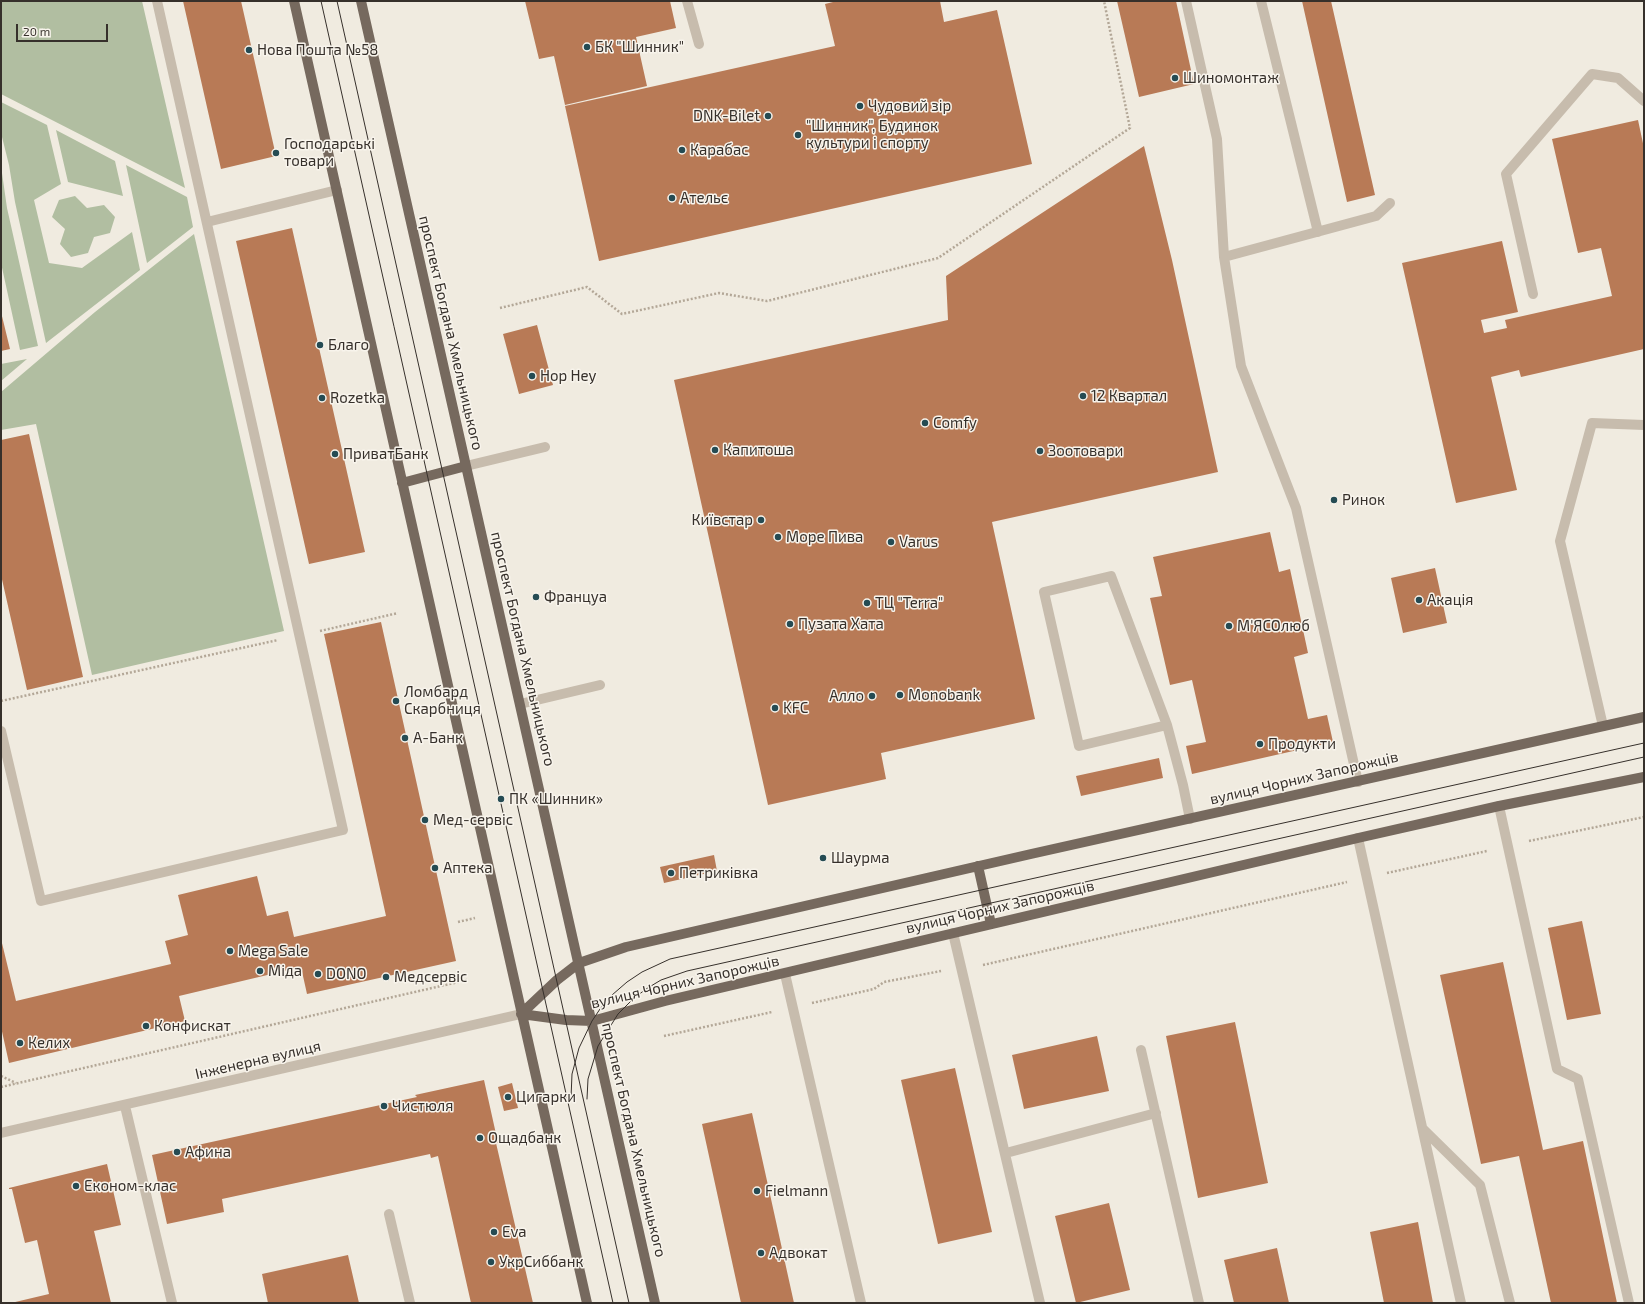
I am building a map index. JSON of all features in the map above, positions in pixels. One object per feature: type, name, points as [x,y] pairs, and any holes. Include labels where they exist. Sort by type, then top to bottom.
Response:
[{"type":"main road","points":[[294,1],[587,1303]]},
{"type":"main road","name":"проспект Богдана Хмельницького","points":[[361,1],[655,1303]]},
{"type":"main road","points":[[402,482],[466,466]]},
{"type":"main road","name":"вулиця Чорних Запорожців","points":[[521,1014],[557,980],[579,963],[652,940],[1644,717]]},
{"type":"main road","name":"вулиця Чорних Запорожців","points":[[521,1014],[566,1020],[592,1021],[665,1001],[1358,838],[1500,806],[1644,777]]},
{"type":"main road","points":[[978,866],[991,924]]},
{"type":"street","points":[[1,731],[41,901],[343,830],[157,1]]},
{"type":"street","points":[[687,1],[699,44]]},
{"type":"street","points":[[1186,1],[1217,139],[1224,258],[1241,366],[1296,508],[1358,782]]},
{"type":"street","points":[[1261,1],[1318,232]]},
{"type":"street","points":[[1533,294],[1506,174],[1592,74],[1618,78],[1644,101]]},
{"type":"street","points":[[207,222],[337,190]]},
{"type":"street","points":[[1224,258],[1376,216],[1390,203]]},
{"type":"street","points":[[1603,726],[1560,542],[1592,423],[1644,425]]},
{"type":"street","points":[[466,466],[545,447]]},
{"type":"street","points":[[1167,725],[1078,746],[1044,592],[1111,576],[1167,725],[1183,785],[1190,819]]},
{"type":"street","points":[[520,704],[600,685]]},
{"type":"street","points":[[1500,806],[1558,1069],[1578,1079],[1628,1303]]},
{"type":"street","points":[[1358,838],[1461,1303]]},
{"type":"street","points":[[953,933],[963,970],[1040,1303]]},
{"type":"street","points":[[785,974],[861,1303]]},
{"type":"street","name":"Інженерна вулиця","points":[[1,1133],[125,1106],[521,1014]]},
{"type":"street","points":[[1141,1050],[1199,1303]]},
{"type":"street","points":[[125,1106],[172,1303]]},
{"type":"street","points":[[1006,1153],[1156,1113]]},
{"type":"street","points":[[1423,1129],[1480,1185],[1510,1303]]},
{"type":"street","points":[[389,1214],[410,1303]]},
{"type":"path","points":[[500,308],[587,287],[622,314],[719,293],[767,301],[938,258],[1130,128],[1104,1]]},
{"type":"path","points":[[1,701],[398,613]]},
{"type":"path","points":[[664,1036],[874,989],[884,982],[945,970],[963,970],[1508,846],[1644,817]]},
{"type":"path","points":[[458,922],[475,918]]},
{"type":"path","points":[[1,1087],[467,980]]},
{"type":"path","points":[[1,1076],[16,1084]]},
{"type":"green space","points":[[1,1],[142,1],[185,188],[1,94]]},
{"type":"green space","points":[[1,102],[47,125],[61,184],[34,200],[49,263],[82,268],[132,232],[140,270],[46,343],[1,133]]},
{"type":"green space","points":[[56,130],[115,161],[123,196],[68,182]]},
{"type":"green space","points":[[126,165],[187,197],[193,227],[147,263]]},
{"type":"green space","points":[[1,166],[7,208],[38,346],[20,350],[1,263]]},
{"type":"green space","points":[[75,196],[87,208],[104,205],[115,217],[110,233],[94,237],[88,253],[71,257],[60,244],[65,229],[52,217],[59,200]]},
{"type":"green space","points":[[194,234],[284,631],[92,675],[36,424],[1,430],[1,392],[95,312]]},
{"type":"green space","points":[[27,359],[1,381],[1,364]]},
{"type":"building","points":[[183,1],[241,1],[276,156],[221,169]]},
{"type":"building","name":"БК \"Шинник\"","points":[[525,1],[670,1],[676,28],[636,37],[647,86],[565,105],[554,56],[539,59]]},
{"type":"building","name":"\"Шинник\", Будинок культури і спорту","points":[[837,1],[940,1],[944,22],[997,10],[1032,164],[599,261],[565,106],[835,46],[825,4]]},
{"type":"building","points":[[1117,1],[1176,1],[1194,84],[1139,97]]},
{"type":"building","points":[[1302,1],[1331,1],[1375,195],[1347,202]]},
{"type":"building","points":[[1638,120],[1644,148],[1644,349],[1521,377],[1519,370],[1491,377],[1517,490],[1456,503],[1402,263],[1502,241],[1518,312],[1481,320],[1484,333],[1507,328],[1505,320],[1612,296],[1601,248],[1578,253],[1552,139]]},
{"type":"building","name":"ТЦ \"Terra\"","points":[[1144,146],[1172,260],[1218,472],[992,522],[1035,719],[881,753],[886,779],[768,805],[674,380],[948,320],[946,276]]},
{"type":"building","points":[[292,228],[365,552],[309,564],[236,241]]},
{"type":"building","points":[[1,312],[10,349],[1,351]]},
{"type":"building","points":[[537,325],[553,385],[519,394],[503,334]]},
{"type":"building","points":[[29,434],[83,677],[27,690],[1,575],[1,440]]},
{"type":"building","name":"М'ЯСОлюб","points":[[1270,532],[1279,572],[1290,569],[1308,653],[1294,657],[1308,719],[1327,715],[1333,742],[1192,774],[1186,746],[1206,742],[1192,680],[1170,685],[1150,598],[1162,596],[1153,557]]},
{"type":"building","name":"Акація","points":[[1435,568],[1447,623],[1403,633],[1391,578]]},
{"type":"building","points":[[381,622],[456,961],[307,994],[301,967],[179,996],[185,1021],[9,1063],[1,1027],[1,939],[16,1001],[171,964],[165,941],[188,935],[178,895],[257,876],[267,916],[288,911],[294,937],[386,916],[324,634]]},
{"type":"building","points":[[1159,758],[1163,778],[1081,796],[1076,776]]},
{"type":"building","points":[[714,855],[717,871],[664,883],[660,867]]},
{"type":"building","points":[[1582,921],[1601,1014],[1567,1020],[1548,928]]},
{"type":"building","points":[[1503,962],[1543,1150],[1583,1141],[1617,1303],[1551,1303],[1519,1156],[1481,1164],[1440,975]]},
{"type":"building","points":[[1235,1022],[1268,1183],[1198,1198],[1166,1036]]},
{"type":"building","points":[[1097,1036],[1109,1091],[1024,1109],[1012,1055]]},
{"type":"building","points":[[955,1068],[992,1232],[938,1244],[901,1080]]},
{"type":"building","points":[[484,1080],[498,1143],[496,1143],[533,1303],[471,1303],[438,1156],[431,1158],[430,1154],[222,1199],[224,1212],[167,1224],[152,1155],[417,1097],[415,1095]]},
{"type":"building","name":"Цигарки","points":[[512,1083],[518,1108],[504,1111],[498,1087]]},
{"type":"building","points":[[752,1113],[794,1303],[741,1303],[702,1124]]},
{"type":"building","points":[[107,1164],[121,1225],[94,1231],[111,1303],[11,1303],[49,1294],[37,1240],[25,1243],[12,1189],[9,1188]]},
{"type":"building","points":[[1109,1203],[1130,1290],[1076,1303],[1055,1216]]},
{"type":"building","points":[[1418,1222],[1433,1303],[1384,1303],[1370,1232]]},
{"type":"building","points":[[1277,1248],[1289,1303],[1234,1303],[1224,1260]]},
{"type":"building","points":[[348,1255],[359,1303],[268,1303],[262,1274]]},
{"type":"tram line","points":[[321,1],[613,1303]]},
{"type":"tram line","points":[[337,1],[629,1303]]},
{"type":"tram line","points":[[571,1098],[572,1074],[579,1048],[592,1021],[600,1009],[612,995],[627,982],[642,972],[670,959],[1644,743]]},
{"type":"tram line","points":[[587,1099],[588,1079],[598,1046],[618,1014],[646,989],[661,980],[687,971],[1644,757]]},
{"type":"place","name":"БК \"Шинник\"","points":[[587,47]]},
{"type":"place","name":"Нова Пошта №58","points":[[249,50]]},
{"type":"place","name":"Шиномонтаж","points":[[1175,78]]},
{"type":"place","name":"Чудовий зір","points":[[860,106]]},
{"type":"place","name":"DNK-Bilet","points":[[768,116]]},
{"type":"place","name":"\"Шинник\", Будинок культури і спорту","points":[[798,135]]},
{"type":"place","name":"Карабас","points":[[682,150]]},
{"type":"place","name":"Господарські товари","points":[[276,153]]},
{"type":"place","name":"Ательє","points":[[672,198]]},
{"type":"place","name":"Благо","points":[[320,345]]},
{"type":"place","name":"Hop Hey","points":[[532,376]]},
{"type":"place","name":"12 Квартал","points":[[1083,396]]},
{"type":"place","name":"Rozetka","points":[[322,398]]},
{"type":"place","name":"Comfy","points":[[925,423]]},
{"type":"place","name":"Капитоша","points":[[715,450]]},
{"type":"place","name":"Зоотовари","points":[[1040,451]]},
{"type":"place","name":"ПриватБанк","points":[[335,454]]},
{"type":"place","name":"Ринок","points":[[1334,500]]},
{"type":"place","name":"Київстар","points":[[761,520]]},
{"type":"place","name":"Море Пива","points":[[778,537]]},
{"type":"place","name":"Varus","points":[[891,542]]},
{"type":"place","name":"Француа","points":[[536,597]]},
{"type":"place","name":"Акація","points":[[1419,600]]},
{"type":"place","name":"ТЦ \"Terra\"","points":[[867,603]]},
{"type":"place","name":"Пузата Хата","points":[[790,624]]},
{"type":"place","name":"М'ЯСОлюб","points":[[1229,626]]},
{"type":"place","name":"Monobank","points":[[900,695]]},
{"type":"place","name":"Алло","points":[[872,696]]},
{"type":"place","name":"Ломбард Скарбниця","points":[[396,701]]},
{"type":"place","name":"KFC","points":[[775,708]]},
{"type":"place","name":"А-Банк","points":[[405,738]]},
{"type":"place","name":"Продукти","points":[[1260,744]]},
{"type":"place","name":"ПК «Шинник»","points":[[501,799]]},
{"type":"place","name":"Мед-сервіс","points":[[425,820]]},
{"type":"place","name":"Шаурма","points":[[823,858]]},
{"type":"place","name":"Аптека","points":[[435,868]]},
{"type":"place","name":"Петриківка","points":[[671,873]]},
{"type":"place","name":"Mega Sale","points":[[230,951]]},
{"type":"place","name":"Міда","points":[[260,971]]},
{"type":"place","name":"DONO","points":[[318,974]]},
{"type":"place","name":"Медсервіс","points":[[386,977]]},
{"type":"place","name":"Конфискат","points":[[146,1026]]},
{"type":"place","name":"Келих","points":[[20,1043]]},
{"type":"place","name":"Цигарки","points":[[508,1097]]},
{"type":"place","name":"Чистюля","points":[[384,1106]]},
{"type":"place","name":"Ощадбанк","points":[[480,1138]]},
{"type":"place","name":"Афина","points":[[177,1152]]},
{"type":"place","name":"Економ-клас","points":[[76,1186]]},
{"type":"place","name":"Fielmann","points":[[757,1191]]},
{"type":"place","name":"Eva","points":[[494,1232]]},
{"type":"place","name":"Адвокат","points":[[761,1253]]},
{"type":"place","name":"УкрСиббанк","points":[[491,1262]]}]
